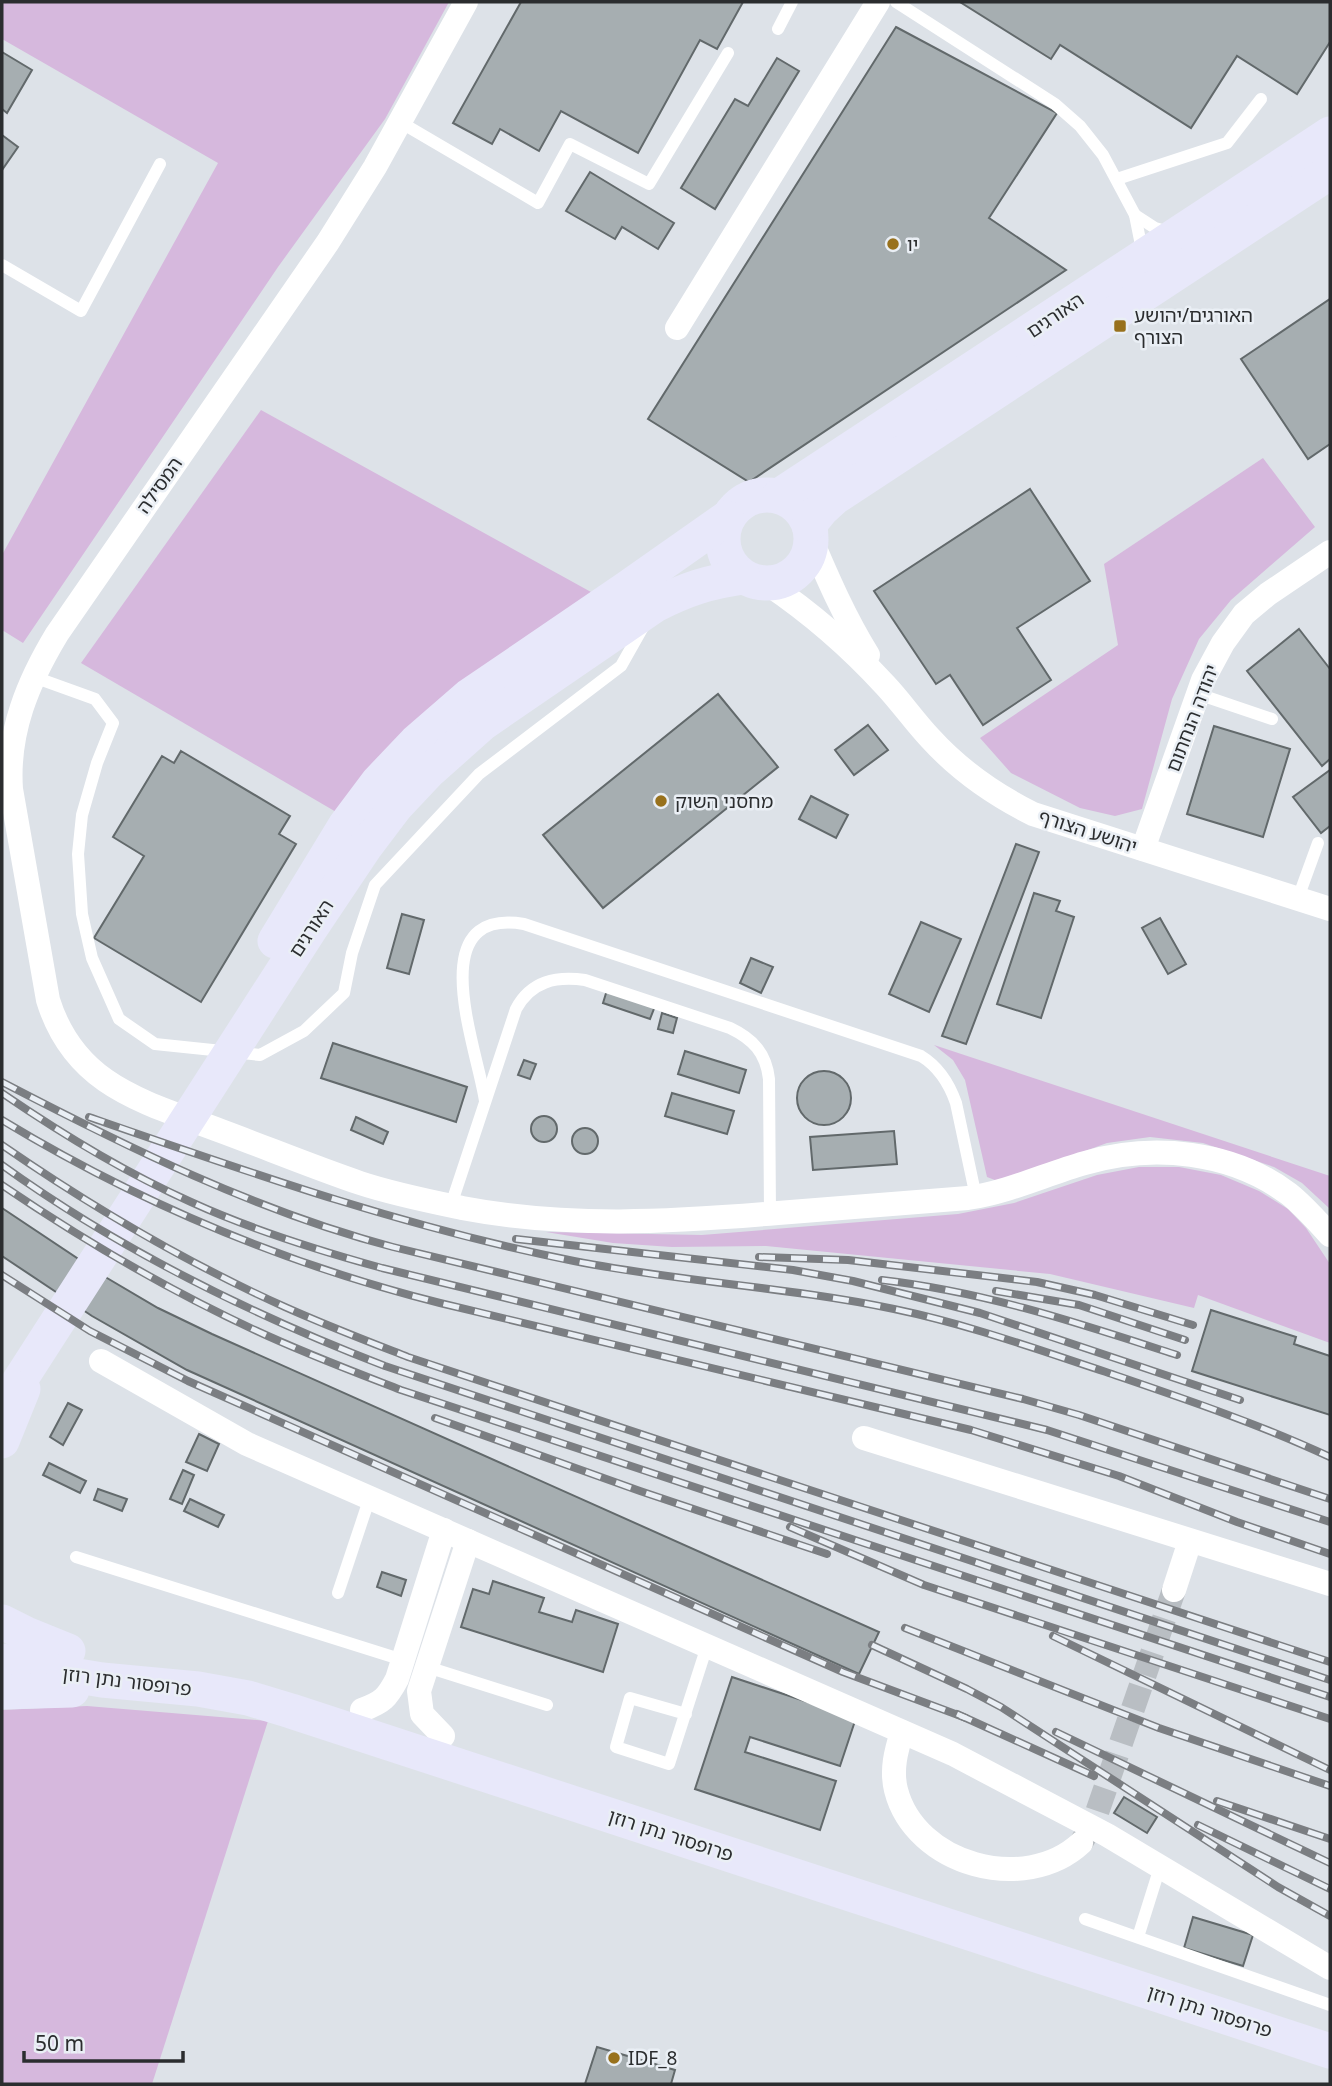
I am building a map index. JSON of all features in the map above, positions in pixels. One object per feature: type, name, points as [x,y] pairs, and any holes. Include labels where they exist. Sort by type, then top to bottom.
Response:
[{"type":"street","name":"המסילה","points":[[466,2],[375,167],[328,242],[57,634],[21,708],[6,789],[48,1000],[64,1038],[80,1059],[102,1078],[128,1094],[359,1182],[452,1205],[536,1218],[611,1222],[689,1221],[976,1197],[1016,1187],[1087,1162],[1127,1154],[1164,1152],[1199,1156],[1231,1164],[1261,1176],[1288,1194],[1330,1235]]},
{"type":"street","points":[[677,328],[878,2]]},
{"type":"street","name":"האורגים","points":[[779,496],[1330,134]]},
{"type":"street","name":"האורגים","points":[[810,532],[822,509],[834,498],[1330,172]]},
{"type":"street","points":[[765,495],[779,496],[792,502],[803,513],[810,532],[809,554],[802,566],[781,581],[755,580],[733,568],[722,544],[727,518],[737,506],[750,498],[765,495]]},
{"type":"street","name":"האורגים","points":[[2,1408],[37,1338],[299,925],[345,826],[378,782],[416,742],[469,696],[727,518]]},
{"type":"street","name":"יהושע הצורף","points":[[810,532],[853,630],[886,685]]},
{"type":"street","name":"יהודה הנחתום","points":[[1143,849],[1203,680],[1223,643],[1244,614],[1268,594],[1325,559]]},
{"type":"street","name":"האורגים","points":[[299,925],[396,806],[428,772],[483,723],[655,605],[697,586],[755,580]]},
{"type":"street","name":"יהושע הצורף","points":[[755,580],[801,606],[832,632],[886,685],[931,739],[1002,798],[1033,814],[1330,909]]},
{"type":"street","points":[[2,1441],[37,1338]]},
{"type":"street","name":"האורגים","points":[[3,1362],[37,1338]]},
{"type":"street","points":[[101,1361],[247,1444],[953,1754],[1107,1835],[1330,1968]]},
{"type":"street","points":[[864,1438],[1330,1584]]},
{"type":"street","points":[[443,1736],[422,1714],[414,1663],[444,1530]]},
{"type":"street","points":[[362,1710],[380,1703],[388,1696],[397,1679],[414,1663],[468,1541]]},
{"type":"street","points":[[1174,1590],[1190,1541]]},
{"type":"street","points":[[2,1622],[68,1651]]},
{"type":"street","name":"פרופסור נתן רוזן","points":[[2,1637],[68,1651],[205,1667],[298,1689],[1330,2026]]},
{"type":"street","name":"פרופסור נתן רוזן","points":[[2,1661],[92,1678],[198,1689],[248,1698],[1330,2051]]},
{"type":"street","points":[[2,1692],[198,1689]]},
{"type":"street","points":[[902,1731],[894,1762],[896,1791],[901,1805],[919,1832],[948,1853],[985,1866],[1018,1870],[1048,1864],[1072,1852],[1082,1843]]},
{"type":"lane","points":[[778,29],[792,2]]},
{"type":"lane","points":[[896,2],[1055,104],[1080,125],[1103,155],[1135,215],[1140,240],[1139,258]]},
{"type":"lane","points":[[400,122],[538,204],[570,144],[649,184],[728,54]]},
{"type":"lane","points":[[1117,179],[1227,143],[1261,99]]},
{"type":"lane","points":[[2,265],[81,312],[160,164]]},
{"type":"lane","points":[[1135,215],[1155,228],[1179,233]]},
{"type":"lane","points":[[34,677],[94,699],[113,723],[97,762],[82,815],[78,854],[82,914],[92,958],[119,1020],[155,1044],[260,1055],[304,1031],[344,993],[352,953],[375,885],[478,775],[621,666],[655,605]]},
{"type":"lane","points":[[1198,694],[1272,719]]},
{"type":"lane","points":[[1298,898],[1318,843]]},
{"type":"lane","points":[[485,1101],[466,1011],[465,949],[474,935],[486,926],[509,923],[532,926],[921,1056],[939,1070],[956,1103],[976,1197]]},
{"type":"lane","points":[[452,1205],[520,1001],[535,986],[566,978],[585,980],[730,1028],[755,1044],[764,1057],[768,1072],[770,1214]]},
{"type":"lane","points":[[338,1593],[370,1497]]},
{"type":"lane","points":[[76,1557],[547,1705]]},
{"type":"lane","points":[[686,1714],[629,1698],[616,1747],[669,1764],[686,1714],[707,1646]]},
{"type":"lane","points":[[1138,1937],[1160,1867]]},
{"type":"lane","points":[[1085,1919],[1330,2006]]},
{"type":"shaded area","points":[[2,2],[449,2],[385,119],[278,267],[23,643],[2,630],[2,555],[218,163],[2,39]]},
{"type":"shaded area","points":[[261,410],[591,592],[343,816],[81,663]]},
{"type":"shaded area","points":[[1263,458],[1315,527],[1231,600],[1199,639],[1172,699],[1142,809],[1115,816],[1080,808],[1011,773],[980,738],[1118,645],[1104,564]]},
{"type":"shaded area","points":[[934,1045],[1330,1176],[1330,1209],[1302,1183],[1274,1167],[1203,1143],[1150,1137],[1107,1143],[1000,1182],[987,1177],[965,1080],[953,1060]]},
{"type":"shaded area","points":[[1139,1167],[1179,1167],[1221,1175],[1259,1191],[1288,1209],[1306,1228],[1330,1264],[1330,1343],[1198,1295],[1194,1308],[1050,1274],[766,1246],[672,1247],[613,1243],[546,1232],[702,1235],[958,1214],[1014,1203],[1097,1175]]},
{"type":"shaded area","points":[[87,1706],[268,1721],[152,2084],[2,2084],[2,1710]]},
{"type":"building","points":[[521,2],[743,2],[717,49],[700,40],[638,153],[561,111],[539,151],[500,129],[492,144],[453,123]]},
{"type":"building","points":[[960,2],[1330,2],[1330,42],[1297,94],[1237,56],[1191,128],[1060,45],[1051,59]]},
{"type":"building","name":"יו","points":[[896,27],[1057,113],[989,218],[1066,270],[749,482],[648,419]]},
{"type":"building","points":[[2,52],[32,70],[7,113],[2,109]]},
{"type":"building","points":[[777,58],[799,71],[715,209],[681,188],[735,99],[748,106]]},
{"type":"building","points":[[2,135],[18,147],[2,170]]},
{"type":"building","points":[[590,172],[674,223],[658,249],[622,227],[615,239],[566,211]]},
{"type":"building","points":[[1330,299],[1330,444],[1308,459],[1241,359]]},
{"type":"building","points":[[1030,489],[1090,581],[1017,628],[1051,680],[983,725],[950,675],[936,684],[874,591]]},
{"type":"building","points":[[1299,629],[1330,669],[1330,759],[1322,766],[1247,671]]},
{"type":"building","name":"מחסני השוק","points":[[718,694],[778,767],[603,908],[543,835]]},
{"type":"building","points":[[868,725],[888,750],[854,775],[835,750]]},
{"type":"building","points":[[1214,726],[1290,749],[1263,837],[1187,814]]},
{"type":"building","points":[[181,751],[290,816],[279,834],[296,844],[201,1002],[94,938],[144,856],[113,837],[162,756],[174,763]]},
{"type":"building","points":[[1330,770],[1330,826],[1321,833],[1293,797]]},
{"type":"building","points":[[811,796],[848,815],[836,838],[799,819]]},
{"type":"building","points":[[1016,844],[1039,852],[966,1044],[942,1036]]},
{"type":"building","points":[[1034,893],[1060,901],[1056,911],[1074,917],[1041,1018],[997,1004]]},
{"type":"building","points":[[402,914],[424,920],[409,974],[387,968]]},
{"type":"building","points":[[1160,918],[1186,964],[1168,974],[1142,928]]},
{"type":"building","points":[[921,922],[961,939],[929,1012],[889,994]]},
{"type":"building","points":[[751,958],[773,967],[761,993],[740,983]]},
{"type":"building","points":[[607,990],[655,1006],[650,1019],[603,1003]]},
{"type":"building","points":[[662,1013],[677,1018],[673,1033],[658,1029]]},
{"type":"building","points":[[333,1043],[467,1087],[456,1122],[321,1078]]},
{"type":"building","points":[[685,1051],[746,1070],[739,1093],[678,1074]]},
{"type":"building","points":[[524,1060],[536,1064],[530,1079],[518,1075]]},
{"type":"building","points":[[824,1071],[843,1079],[851,1098],[843,1117],[824,1125],[805,1117],[797,1098],[805,1079]]},
{"type":"building","points":[[672,1093],[734,1111],[727,1134],[665,1116]]},
{"type":"building","points":[[544,1116],[553,1120],[557,1129],[553,1138],[544,1142],[535,1138],[531,1129],[535,1120]]},
{"type":"building","points":[[356,1117],[388,1132],[383,1144],[351,1130]]},
{"type":"building","points":[[585,1128],[594,1132],[598,1141],[594,1150],[585,1154],[576,1150],[572,1141],[576,1132]]},
{"type":"building","points":[[894,1131],[897,1164],[813,1170],[810,1137]]},
{"type":"building","points":[[2,1208],[107,1278],[158,1308],[879,1632],[859,1674],[187,1370],[92,1316],[2,1256]]},
{"type":"building","points":[[1211,1310],[1296,1337],[1294,1344],[1330,1356],[1330,1415],[1192,1371]]},
{"type":"building","points":[[68,1403],[82,1410],[63,1445],[50,1437]]},
{"type":"building","points":[[199,1434],[219,1444],[207,1471],[186,1462]]},
{"type":"building","points":[[49,1463],[86,1481],[80,1493],[43,1475]]},
{"type":"building","points":[[183,1470],[194,1475],[182,1504],[170,1499]]},
{"type":"building","points":[[98,1489],[127,1499],[122,1511],[94,1500]]},
{"type":"building","points":[[190,1499],[224,1515],[218,1527],[184,1511]]},
{"type":"building","points":[[382,1572],[406,1580],[401,1596],[377,1587]]},
{"type":"building","points":[[493,1581],[544,1598],[539,1612],[572,1622],[576,1610],[618,1624],[603,1672],[461,1627],[473,1589],[489,1594]]},
{"type":"building","points":[[732,1677],[856,1718],[840,1766],[750,1737],[745,1752],[836,1781],[820,1830],[695,1789]]},
{"type":"building","points":[[1124,1797],[1157,1817],[1147,1833],[1114,1813]]},
{"type":"building","points":[[1193,1917],[1253,1935],[1243,1966],[1184,1948]]},
{"type":"building","name":"IDF_8","points":[[597,2047],[675,2070],[671,2084],[585,2084]]},
{"type":"tunnel","points":[[1081,1843],[1094,1821],[1174,1590]]},
{"type":"railway","points":[[2,1082],[193,1175],[242,1196],[342,1232],[393,1247],[1023,1399],[1079,1415],[1330,1499]]},
{"type":"railway","points":[[2,1093],[94,1152],[142,1178],[237,1222],[309,1247],[382,1268],[1047,1430],[1330,1522]]},
{"type":"railway","points":[[89,1117],[328,1197],[512,1248],[614,1268],[854,1301],[948,1322],[1191,1401],[1330,1457]]},
{"type":"railway","points":[[2,1120],[106,1178],[160,1204],[214,1228],[325,1270],[440,1303],[971,1430],[1119,1476],[1237,1522],[1330,1554]]},
{"type":"railway","points":[[2,1145],[105,1212],[175,1252],[248,1290],[346,1333],[408,1357],[1330,1662]]},
{"type":"railway","points":[[2,1165],[93,1225],[187,1278],[285,1325],[385,1366],[1330,1680]]},
{"type":"railway","points":[[2,1185],[95,1245],[191,1299],[292,1347],[401,1390],[1330,1697]]},
{"type":"railway","points":[[516,1239],[793,1270],[853,1281],[980,1313],[1240,1400]]},
{"type":"railway","points":[[759,1257],[848,1260],[1037,1282],[1095,1295],[1193,1325]]},
{"type":"railway","points":[[2,1275],[90,1331],[188,1381],[843,1672],[966,1718]]},
{"type":"railway","points":[[882,1280],[995,1301],[1068,1320],[1177,1355]]},
{"type":"railway","points":[[996,1291],[1079,1305],[1185,1340]]},
{"type":"railway","points":[[435,1418],[827,1554]]},
{"type":"railway","points":[[790,1527],[924,1585],[1330,1719]]},
{"type":"railway","points":[[905,1628],[1159,1728],[1330,1786]]},
{"type":"railway","points":[[1053,1636],[1330,1770]]},
{"type":"railway","points":[[872,1645],[1001,1707],[1278,1887],[1330,1916]]},
{"type":"railway","points":[[957,1714],[1094,1776]]},
{"type":"railway","points":[[1056,1732],[1330,1863]]},
{"type":"railway","points":[[1217,1801],[1330,1839]]},
{"type":"railway","points":[[1198,1825],[1330,1889]]},
{"type":"place","name":"יו","points":[[893,244]]},
{"type":"place","name":"האורגים/יהושע הצורף","points":[[1120,326]]},
{"type":"place","name":"מחסני השוק","points":[[661,801]]},
{"type":"place","name":"IDF_8","points":[[614,2058]]}]
